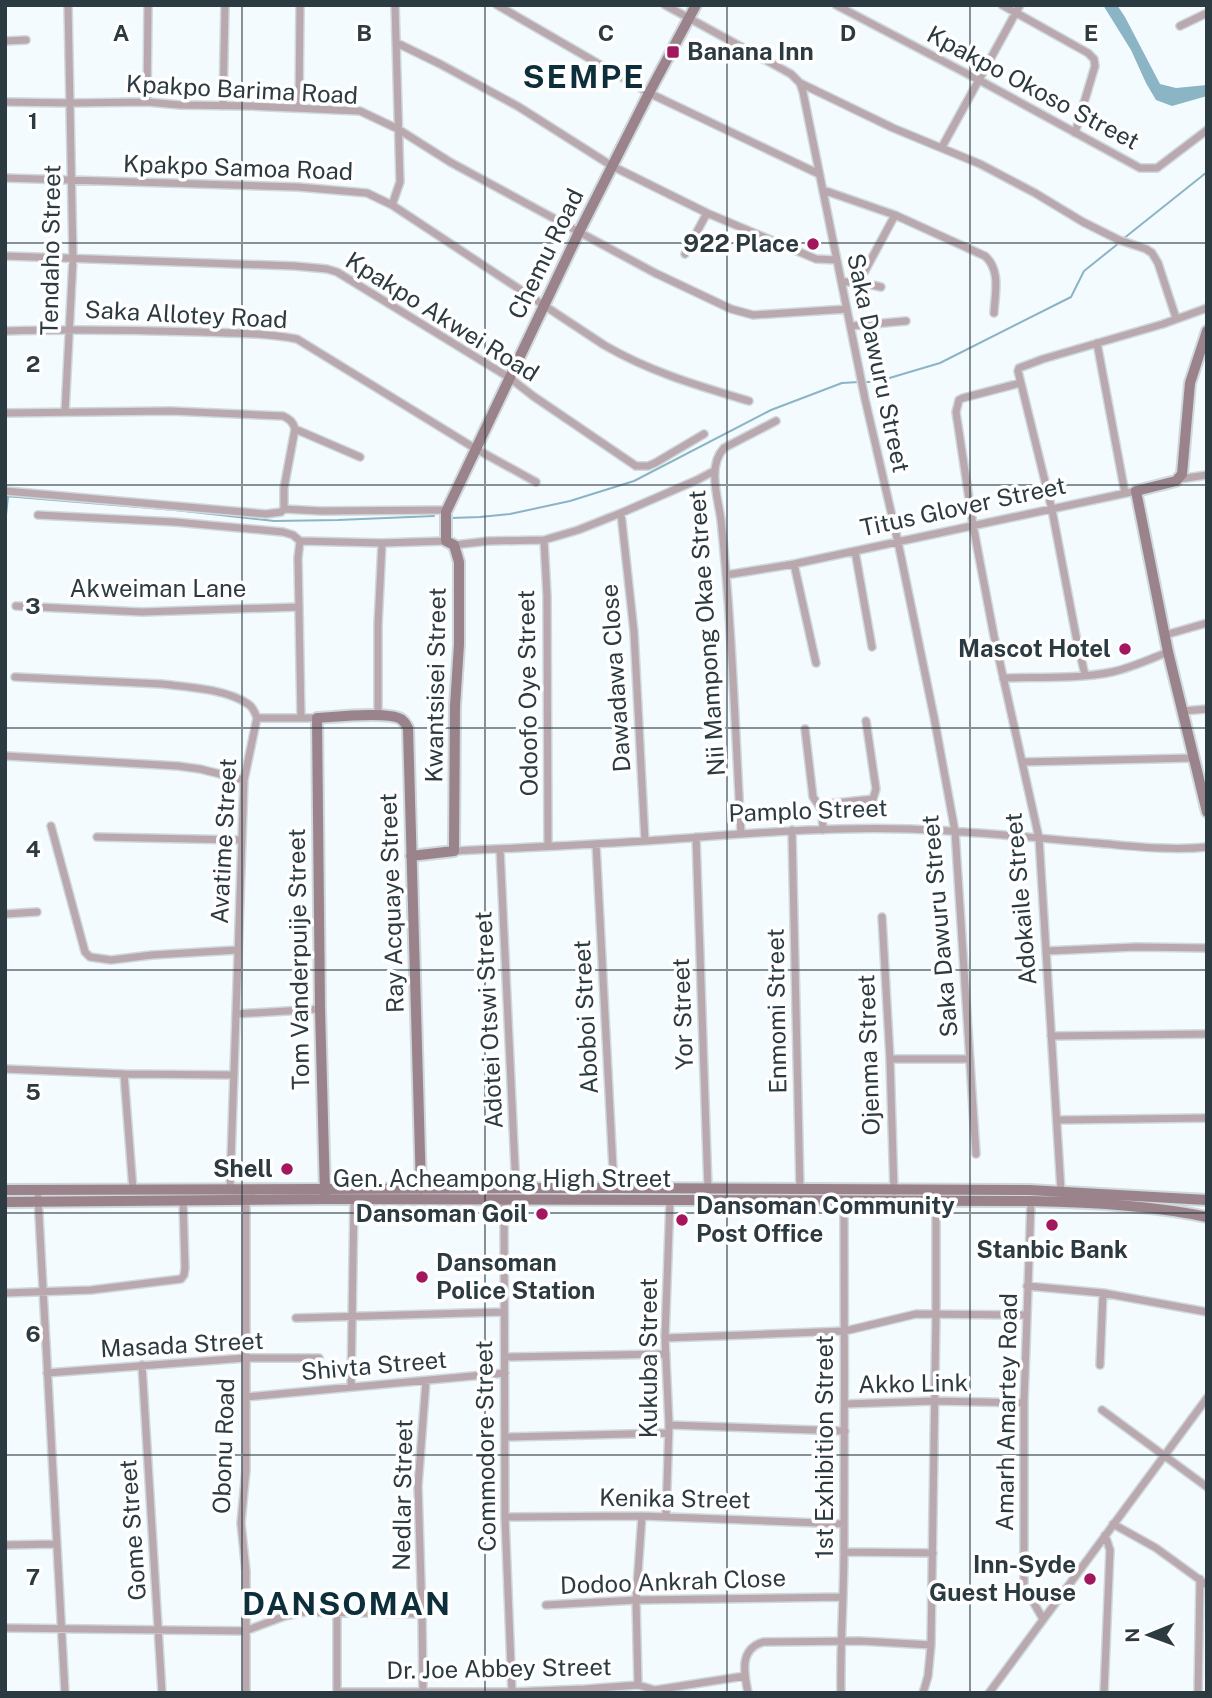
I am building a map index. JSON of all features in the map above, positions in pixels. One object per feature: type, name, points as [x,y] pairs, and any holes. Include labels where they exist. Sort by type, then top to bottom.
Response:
[{"type":"main road","name":"Chemu Road","points":[[445,526],[446,511],[579,232],[696,5]]},
{"type":"main road","points":[[1180,479],[1190,383],[1207,331]]},
{"type":"main road","name":"Titus Glover Street","points":[[1131,492],[1180,479]]},
{"type":"main road","points":[[1131,492],[1168,652],[1204,789],[1207,812]]},
{"type":"main road","name":"Kwantsisei Street","points":[[445,526],[459,562],[454,851]]},
{"type":"main road","name":"Ray Acquaye Street","points":[[317,718],[377,716],[400,719],[408,728],[421,1189]]},
{"type":"main road","name":"Tom Vanderpuije Street","points":[[317,718],[325,1194]]},
{"type":"main road","name":"Pamplo Street","points":[[411,856],[454,851]]},
{"type":"main road","name":"Gen. Acheampong High Street","points":[[5,1202],[246,1199],[421,1189],[614,1188],[1061,1191],[1204,1199]]},
{"type":"main road","name":"Gen. Acheampong High Street","points":[[5,1189],[230,1189],[325,1194],[354,1200],[1031,1201],[1154,1209],[1207,1217]]},
{"type":"street","name":"Tendaho Street","points":[[65,412],[73,259],[68,5]]},
{"type":"street","points":[[146,102],[148,5]]},
{"type":"street","points":[[223,106],[225,5]]},
{"type":"street","points":[[299,108],[300,5]]},
{"type":"street","points":[[391,205],[400,182],[395,5]]},
{"type":"street","points":[[497,5],[649,93],[819,174]]},
{"type":"street","points":[[665,5],[791,74],[800,83],[1015,182],[1083,222],[1152,253],[1158,263],[1176,318]]},
{"type":"street","name":"Kpakpo Okoso Street","points":[[836,5],[1140,168],[1157,168],[1207,131]]},
{"type":"street","points":[[1002,5],[1018,9],[1088,52],[1094,59],[1095,66],[1075,133]]},
{"type":"street","points":[[942,147],[1018,9]]},
{"type":"street","points":[[1180,26],[1207,13]]},
{"type":"street","points":[[5,41],[26,40]]},
{"type":"street","points":[[397,43],[519,107],[612,166],[707,213],[816,259],[837,260]]},
{"type":"street","name":"Saka Dawuru Street","points":[[800,83],[865,399],[898,542],[955,831],[976,1154]]},
{"type":"street","name":"Kpakpo Barima Road","points":[[5,102],[146,102],[360,111],[398,129],[450,162],[655,273],[743,314],[847,310]]},
{"type":"street","name":"Kpakpo Samoa Road","points":[[5,178],[298,187],[367,193],[391,205],[627,359],[671,377],[749,401]]},
{"type":"street","points":[[822,190],[895,215],[985,256],[992,262],[996,272],[994,313]]},
{"type":"street","points":[[685,254],[707,213]]},
{"type":"street","points":[[859,282],[895,215]]},
{"type":"street","name":"Kpakpo Akwei Road","points":[[5,256],[295,266],[333,270],[510,378],[636,466],[655,463],[704,434]]},
{"type":"street","points":[[842,282],[859,282],[881,287]]},
{"type":"street","points":[[1085,675],[1052,510],[1018,371],[1019,368],[1043,359],[1207,308]]},
{"type":"street","points":[[851,326],[906,321]]},
{"type":"street","name":"Saka Allotey Road","points":[[5,331],[69,329],[270,335],[297,339],[476,449],[536,482]]},
{"type":"street","points":[[1097,343],[1131,492]]},
{"type":"street","name":"Adokaile Street","points":[[1020,383],[963,398],[959,400],[956,412],[973,526],[1003,678],[1039,838],[1061,1191]]},
{"type":"street","points":[[5,412],[170,411],[283,416],[293,422],[295,432],[284,488],[284,509]]},
{"type":"street","points":[[38,515],[175,522],[284,532],[300,541],[450,543],[544,540],[578,530],[697,481],[714,471],[724,448],[776,421]]},
{"type":"street","points":[[295,432],[360,457]]},
{"type":"street","name":"Nii Mampong Okae Street","points":[[714,471],[731,639],[741,833]]},
{"type":"street","name":"Titus Glover Street","points":[[1180,479],[1207,475]]},
{"type":"street","points":[[5,491],[266,514],[284,509],[446,511]]},
{"type":"street","name":"Titus Glover Street","points":[[726,575],[794,564],[1131,492]]},
{"type":"street","name":"Dawadawa Close","points":[[621,513],[634,623],[645,841]]},
{"type":"street","name":"Odoofo Oye Street","points":[[544,540],[548,846]]},
{"type":"street","points":[[15,677],[186,687],[223,693],[238,699],[253,708],[257,718],[301,718],[300,541]]},
{"type":"street","points":[[377,716],[382,542]]},
{"type":"street","points":[[855,551],[872,647]]},
{"type":"street","points":[[794,564],[816,663]]},
{"type":"street","name":"Akweiman Lane","points":[[16,606],[142,612],[299,607]]},
{"type":"street","points":[[1165,635],[1207,622]]},
{"type":"street","points":[[1003,678],[1116,671],[1168,652]]},
{"type":"street","points":[[1183,711],[1207,709]]},
{"type":"street","name":"Avatime Street","points":[[230,1189],[244,780],[257,718]]},
{"type":"street","name":"Ray Acquaye Street","points":[[301,718],[317,718]]},
{"type":"street","points":[[822,810],[827,804],[873,799],[876,789],[866,720]]},
{"type":"street","points":[[805,729],[813,797],[822,810],[823,830]]},
{"type":"street","points":[[6,756],[178,765],[244,780]]},
{"type":"street","points":[[1022,762],[1195,758]]},
{"type":"street","points":[[51,827],[85,951],[90,957],[111,960],[237,950]]},
{"type":"street","name":"Pamplo Street","points":[[454,851],[741,833],[909,829],[1155,848],[1207,847]]},
{"type":"street","name":"Enmomi Street","points":[[792,831],[800,1190]]},
{"type":"street","points":[[97,836],[242,840]]},
{"type":"street","name":"Yor Street","points":[[696,837],[708,1189]]},
{"type":"street","name":"Aboboi Street","points":[[596,844],[614,1188]]},
{"type":"street","name":"Adotei Otswi Street","points":[[500,849],[516,1189]]},
{"type":"street","points":[[5,914],[37,912]]},
{"type":"street","name":"Ojenma Street","points":[[882,917],[894,1191]]},
{"type":"street","points":[[1046,951],[1136,947],[1207,948]]},
{"type":"street","points":[[236,1014],[320,1009]]},
{"type":"street","points":[[1051,1037],[1207,1034]]},
{"type":"street","points":[[890,1059],[970,1059]]},
{"type":"street","points":[[5,1069],[234,1075]]},
{"type":"street","points":[[124,1074],[133,1190]]},
{"type":"street","points":[[1058,1120],[1207,1118]]},
{"type":"street","points":[[38,1189],[65,1693]]},
{"type":"street","name":"Obonu Road","points":[[246,1199],[246,1470],[241,1523],[246,1571],[246,1693]]},
{"type":"street","name":"Commodore Street","points":[[504,1199],[505,1517],[512,1692]]},
{"type":"street","points":[[5,1293],[90,1290],[181,1279],[186,1268],[183,1200]]},
{"type":"street","points":[[351,1387],[354,1200]]},
{"type":"street","name":"Kukuba Street","points":[[666,1516],[668,1429],[665,1338],[670,1200]]},
{"type":"street","name":"1st Exhibition Street","points":[[841,1693],[845,1431],[844,1201]]},
{"type":"street","points":[[923,1693],[928,1676],[931,1645],[936,1201]]},
{"type":"street","name":"Amarh Amartey Road","points":[[1031,1201],[1024,1403],[1024,1586],[1043,1619]]},
{"type":"street","points":[[1027,1286],[1103,1293],[1207,1312]]},
{"type":"street","points":[[1100,1365],[1103,1293]]},
{"type":"street","points":[[296,1318],[505,1312]]},
{"type":"street","points":[[665,1338],[845,1331],[916,1314],[1026,1315]]},
{"type":"street","points":[[505,1357],[666,1354]]},
{"type":"street","name":"Masada Street","points":[[47,1373],[245,1358],[319,1358]]},
{"type":"street","name":"Gome Street","points":[[142,1366],[162,1693]]},
{"type":"street","name":"Shivta Street","points":[[246,1397],[505,1373]]},
{"type":"street","name":"Nedlar Street","points":[[423,1692],[418,1486],[426,1381]]},
{"type":"street","points":[[989,1693],[1207,1398]]},
{"type":"street","name":"Akko Link","points":[[845,1404],[934,1401],[1024,1403]]},
{"type":"street","points":[[1102,1410],[1207,1487]]},
{"type":"street","points":[[505,1437],[668,1429],[845,1431]]},
{"type":"street","points":[[638,1685],[636,1600],[642,1516]]},
{"type":"street","name":"Kenika Street","points":[[505,1517],[666,1516],[844,1524]]},
{"type":"street","points":[[1113,1524],[1156,1548],[1207,1585]]},
{"type":"street","points":[[1104,1693],[1110,1550],[1105,1535]]},
{"type":"street","points":[[5,1545],[57,1544]]},
{"type":"street","points":[[844,1552],[933,1553]]},
{"type":"street","points":[[1198,1693],[1200,1579]]},
{"type":"street","name":"Dodoo Ankrah Close","points":[[546,1605],[636,1600],[842,1597]]},
{"type":"street","points":[[5,1628],[245,1631],[304,1612],[422,1614]]},
{"type":"street","points":[[337,1613],[337,1692]]},
{"type":"street","points":[[748,1693],[745,1676],[746,1654],[763,1642],[840,1641],[931,1645]]},
{"type":"street","name":"Dr. Joe Abbey Street","points":[[337,1692],[585,1691],[638,1685],[655,1691],[745,1676]]},
{"type":"water","points":[[1103,5],[1117,5],[1160,84],[1176,88],[1207,85],[1207,96],[1172,106],[1156,100],[1131,50]]},
{"type":"waterway","points":[[1123,239],[1207,172]]},
{"type":"waterway","points":[[864,382],[876,382],[940,363],[1071,297],[1084,271],[1119,243]]},
{"type":"waterway","points":[[451,518],[510,514],[570,501],[634,481],[771,410],[842,383],[859,382]]},
{"type":"waterway","points":[[5,496],[274,521],[434,516]]},
{"type":"waterway","points":[[5,524],[8,497]]},
{"type":"place","name":"Banana Inn","points":[[673,52]]},
{"type":"place","name":"922 Place","points":[[813,244]]},
{"type":"place","name":"Mascot Hotel","points":[[1125,649]]},
{"type":"place","name":"Shell","points":[[287,1169]]},
{"type":"place","name":"Dansoman Goil","points":[[542,1214]]},
{"type":"place","name":"Dansoman Community Post Office","points":[[682,1220]]},
{"type":"place","name":"Stanbic Bank","points":[[1052,1225]]},
{"type":"place","name":"Dansoman Police Station","points":[[422,1277]]},
{"type":"place","name":"Inn-Syde Guest House","points":[[1090,1579]]},
{"type":"district","name":"SEMPE","points":[[584,77]]},
{"type":"district","name":"DANSOMAN","points":[[347,1604]]}]
